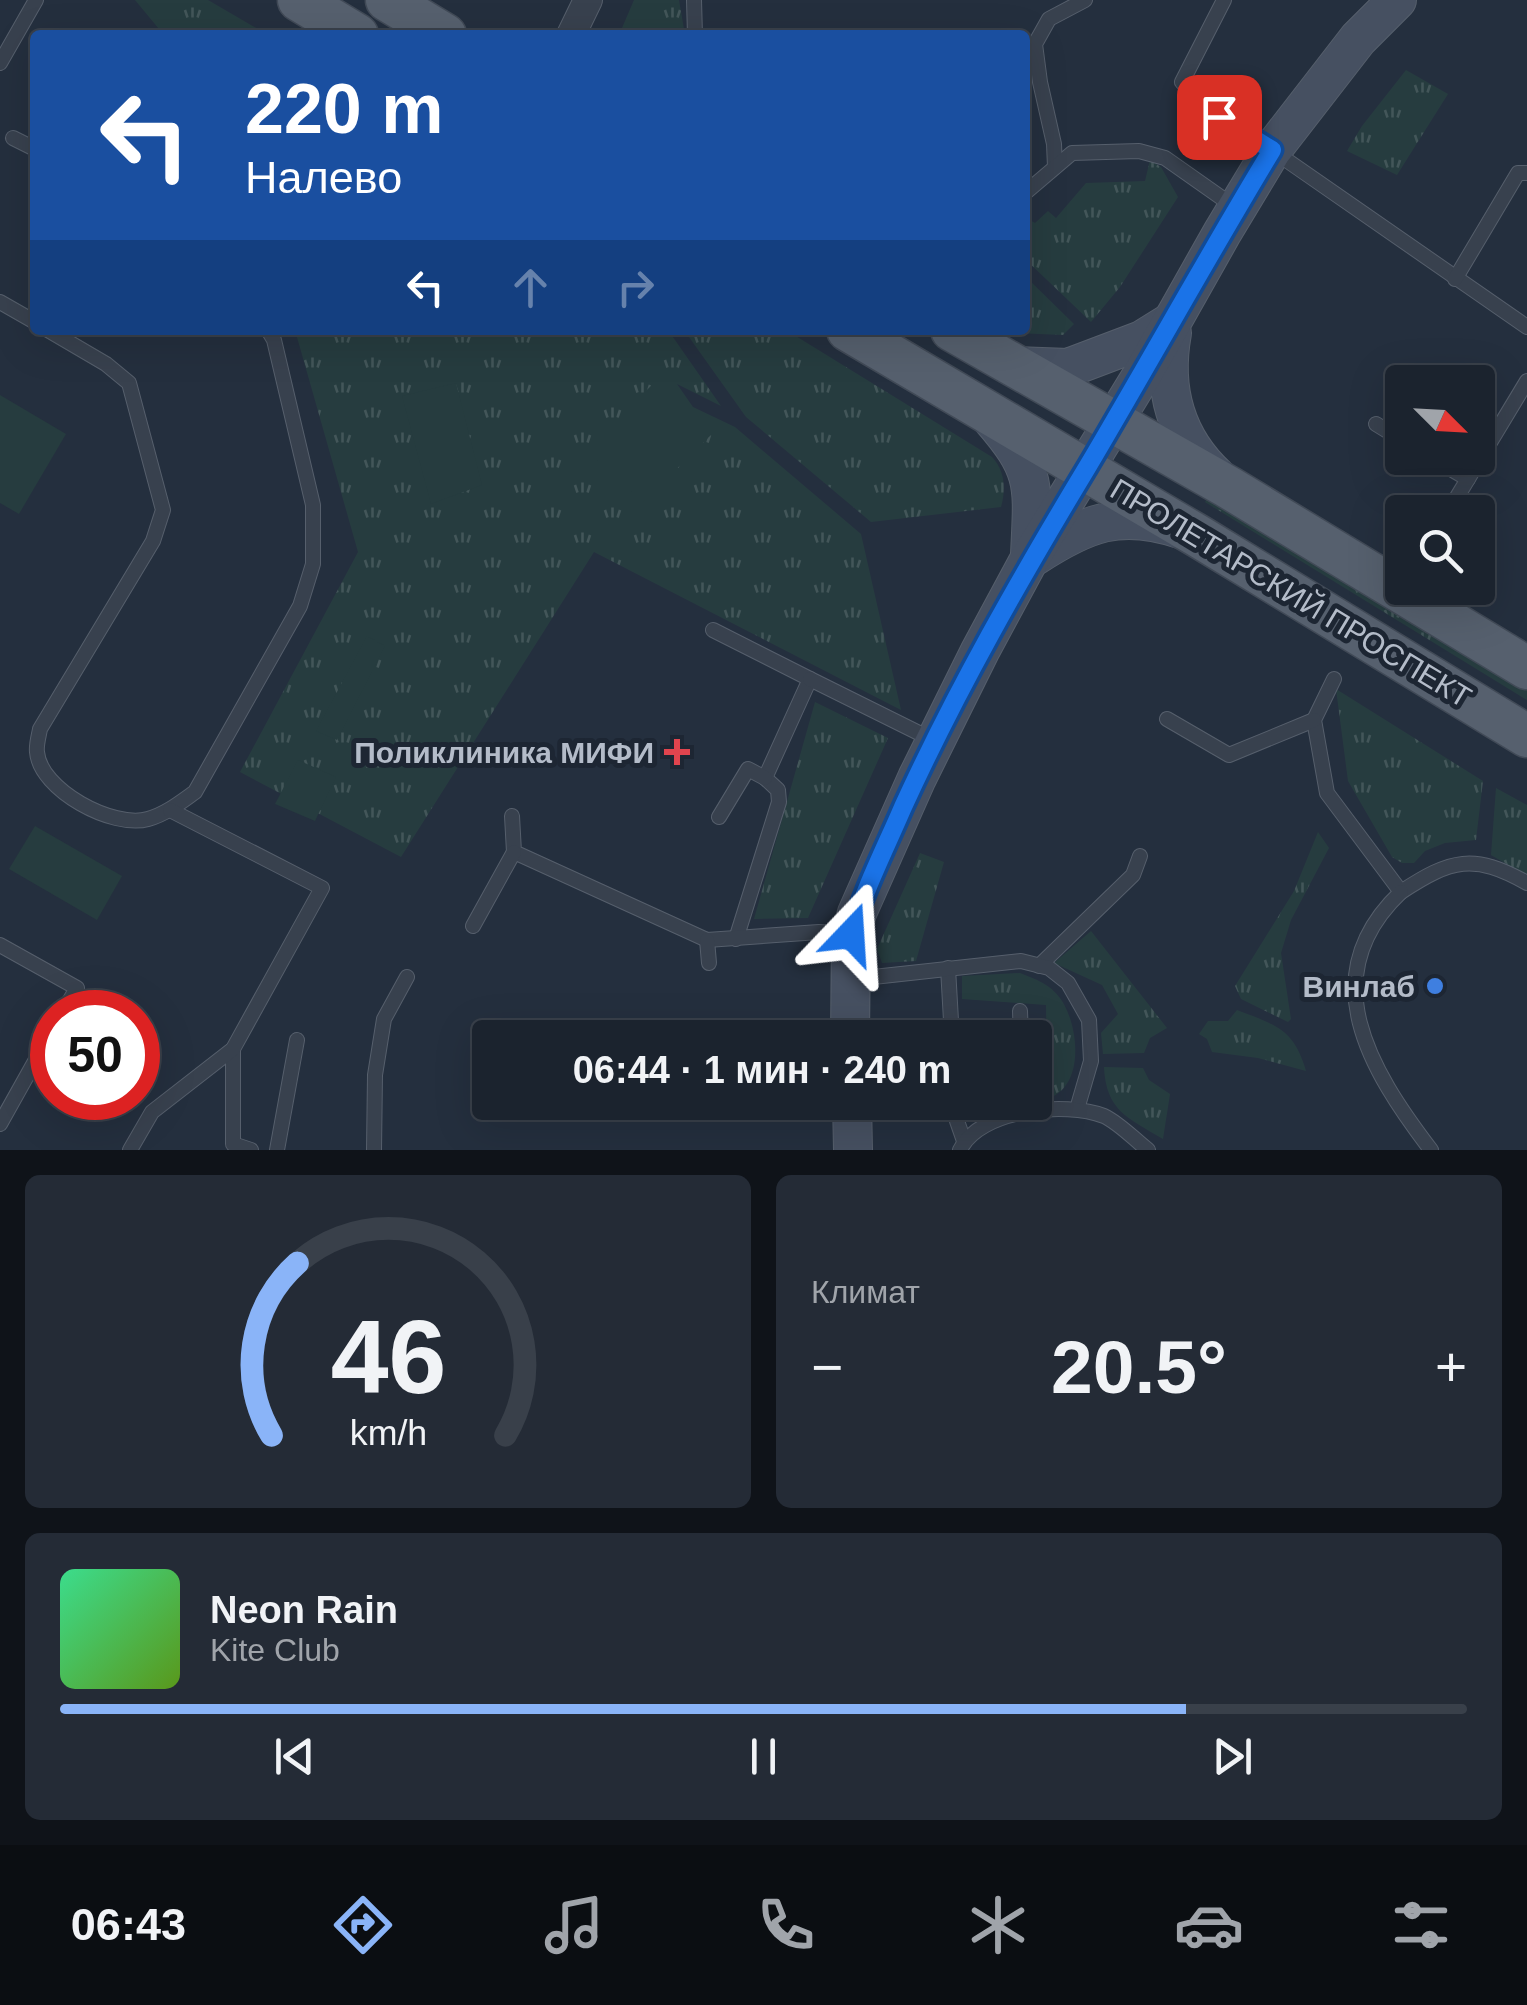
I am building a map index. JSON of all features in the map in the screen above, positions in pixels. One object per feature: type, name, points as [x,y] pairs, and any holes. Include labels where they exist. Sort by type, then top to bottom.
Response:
[{"type":"main road","points":[[299,0],[349,30]]},
{"type":"main road","points":[[387,0],[437,30]]},
{"type":"main road","points":[[850,1020],[851,934],[874,873],[935,740],[1029,560],[1272,150],[1358,39],[1396,0]]},
{"type":"main road","points":[[1014,366],[1068,368],[1142,340],[1174,320]]},
{"type":"main road","points":[[1174,320],[1166,363],[1176,423],[1197,458],[1228,487]]},
{"type":"main road","name":"ПРОЛЕТАРСКИЙ ПРОСПЕКТ","points":[[856,335],[1527,736]]},
{"type":"main road","name":"ПРОЛЕТАРСКИЙ ПРОСПЕКТ","points":[[961,335],[1228,487],[1527,668]]},
{"type":"main road","points":[[986,412],[1018,449],[1032,485],[1029,560]]},
{"type":"main road","points":[[1029,560],[1067,535],[1101,521],[1150,520],[1198,536]]},
{"type":"main road","points":[[852,1120],[853,1150]]},
{"type":"street","points":[[573,30],[588,0]]},
{"type":"lane","points":[[0,62],[36,0]]},
{"type":"lane","points":[[694,0],[695,30]]},
{"type":"lane","points":[[1055,167],[1052,128],[1035,44],[1049,19],[1085,0]]},
{"type":"lane","points":[[1224,0],[1182,82],[1202,106],[1527,327]]},
{"type":"lane","points":[[14,138],[30,147]]},
{"type":"lane","points":[[1030,190],[1072,153],[1139,151],[1164,158],[1237,208]]},
{"type":"lane","points":[[1455,280],[1518,173],[1527,173]]},
{"type":"lane","points":[[0,302],[30,319]]},
{"type":"lane","points":[[57,335],[106,364],[129,384],[163,510],[153,541],[40,728],[37,754],[62,790],[93,812],[133,821],[170,810],[196,792],[300,606],[313,564],[313,505],[271,335]]},
{"type":"lane","points":[[1458,495],[1527,381]]},
{"type":"lane","points":[[1376,424],[1385,430]]},
{"type":"lane","points":[[1461,475],[1468,479]]},
{"type":"lane","points":[[713,630],[935,740]]},
{"type":"lane","points":[[766,778],[810,679]]},
{"type":"lane","points":[[1334,679],[1314,720],[1327,793],[1402,892]]},
{"type":"lane","points":[[1167,718],[1229,755],[1314,720]]},
{"type":"lane","points":[[719,818],[748,768],[778,790],[780,802],[736,939]]},
{"type":"lane","points":[[130,1150],[152,1112],[233,1049],[322,888],[170,810]]},
{"type":"lane","points":[[473,926],[514,852],[512,816]]},
{"type":"lane","points":[[514,852],[707,940],[819,932],[851,934]]},
{"type":"lane","points":[[1040,966],[1134,876],[1140,856]]},
{"type":"lane","points":[[1431,1150],[1374,1064],[1354,992],[1356,966],[1366,934],[1380,912],[1402,892],[1428,874],[1459,862],[1496,868],[1527,883]]},
{"type":"lane","points":[[707,940],[708,963]]},
{"type":"lane","points":[[0,946],[76,990]]},
{"type":"lane","points":[[849,980],[1021,961],[1049,968],[1068,983],[1089,1020],[1091,1061],[1077,1109]]},
{"type":"lane","points":[[948,968],[951,1020]]},
{"type":"lane","points":[[374,1150],[375,1075],[384,1019],[408,977]]},
{"type":"lane","points":[[1020,1011],[1020,1020]]},
{"type":"lane","points":[[278,1150],[297,1040]]},
{"type":"lane","points":[[233,1049],[231,1147],[251,1150]]},
{"type":"lane","points":[[0,1124],[30,1070]]},
{"type":"lane","points":[[1052,1107],[1107,1117],[1148,1150]]},
{"type":"lane","points":[[957,1120],[962,1145],[998,1120]]},
{"type":"green space","points":[[135,0],[208,0],[259,30],[160,30]]},
{"type":"green space","points":[[634,0],[679,0],[684,30],[621,30]]},
{"type":"green space","points":[[1406,70],[1448,94],[1397,175],[1347,151]]},
{"type":"green space","points":[[1150,160],[1161,167],[1178,197],[1120,287],[1091,322],[1030,264],[1030,220],[1035,223],[1048,211],[1056,218],[1086,183],[1145,181]]},
{"type":"green space","points":[[1030,281],[1074,324],[1063,335],[1030,334]]},
{"type":"green space","points":[[296,335],[671,335],[721,406],[677,384],[693,407],[735,427],[861,534],[901,710],[594,552],[401,857],[240,772],[358,552]]},
{"type":"green space","points":[[688,335],[794,335],[992,457],[1003,480],[1001,507],[871,522],[746,417]]},
{"type":"green space","points":[[660,377],[716,430],[643,502],[586,450]]},
{"type":"green space","points":[[456,383],[482,485],[431,504],[402,396]]},
{"type":"green space","points":[[0,395],[66,434],[19,514],[0,503]]},
{"type":"green space","points":[[1210,493],[1385,601],[1385,605],[1392,605],[1527,688],[1527,700],[1205,502]]},
{"type":"green space","points":[[367,636],[385,646],[337,740],[316,731]]},
{"type":"green space","points":[[1336,689],[1483,781],[1476,840],[1445,843],[1425,851],[1414,863],[1402,863],[1392,857],[1348,781]]},
{"type":"green space","points":[[815,702],[888,738],[808,918],[754,919]]},
{"type":"green space","points":[[298,760],[336,777],[315,821],[275,804]]},
{"type":"green space","points":[[1496,788],[1527,805],[1527,876],[1491,855]]},
{"type":"green space","points":[[35,826],[122,876],[97,920],[9,869]]},
{"type":"green space","points":[[1318,832],[1329,848],[1291,920],[1281,953],[1291,1019],[1288,1022],[1241,999],[1235,986],[1294,891]]},
{"type":"green space","points":[[920,853],[944,862],[916,961],[882,963],[877,949]]},
{"type":"green space","points":[[1091,931],[1167,1028],[1150,1038],[1144,1053],[1103,1054],[1101,1033],[1118,1014],[1102,985],[1054,963]]},
{"type":"green space","points":[[1020,973],[1056,993],[1067,1011],[1075,1042],[1072,1074],[1065,1087],[1052,1096],[1052,1020],[1046,1020],[1046,1005],[962,999],[962,976]]},
{"type":"green space","points":[[1237,1010],[1282,1030],[1296,1046],[1306,1071],[1258,1058],[1212,1052],[1207,1039],[1199,1034],[1208,1021],[1228,1021]]},
{"type":"green space","points":[[1104,1067],[1143,1068],[1149,1080],[1170,1094],[1163,1139],[1129,1119],[1114,1104]]},
{"type":"place","name":"Поликлиника МИФИ","points":[[677,752]]},
{"type":"place","name":"Винлаб","points":[[1435,986]]},
{"type":"route","points":[[851,934],[916,778],[1029,560],[1272,150],[1219,117]]}]
